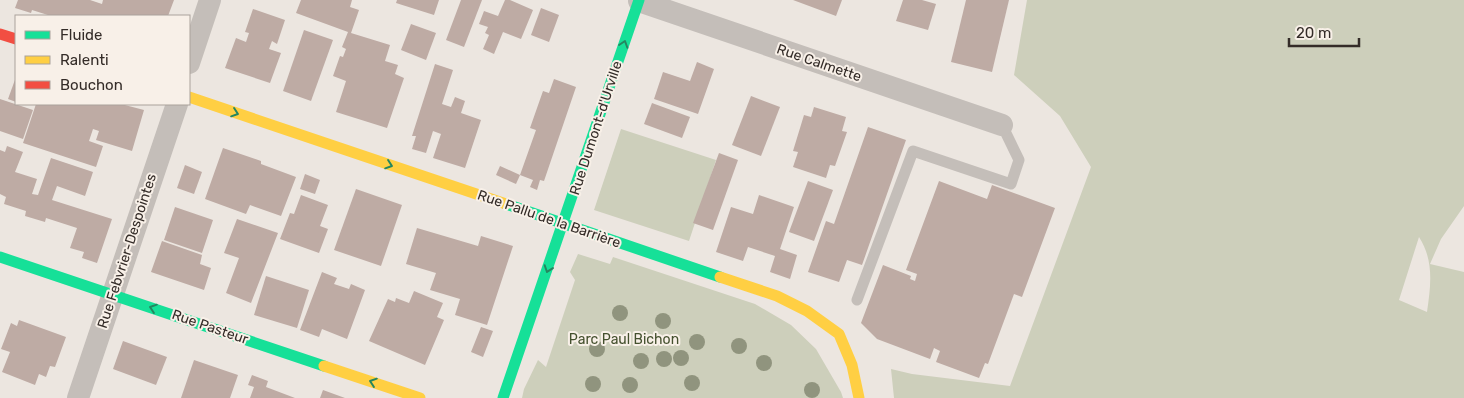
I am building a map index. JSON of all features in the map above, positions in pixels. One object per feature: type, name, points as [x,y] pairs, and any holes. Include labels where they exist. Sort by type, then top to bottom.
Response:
[{"type":"street","points":[[190,60],[210,0]]},
{"type":"street","name":"Rue Calmette","points":[[638,0],[1002,125]]},
{"type":"street","name":"Rue Dumont-d'Urville","points":[[503,398],[564,223],[638,0]]},
{"type":"street","points":[[0,34],[15,39]]},
{"type":"street","name":"Rue Pallu de la Barrière","points":[[190,98],[777,296],[807,311],[839,334],[852,365],[858,398]]},
{"type":"street","name":"Rue Febvrier-Despointes","points":[[78,398],[177,105]]},
{"type":"street","name":"Rue Pasteur","points":[[0,257],[420,398]]},
{"type":"lane","points":[[857,300],[914,151],[1011,184],[1019,160],[1002,125]]},
{"type":"green space","points":[[1027,0],[1464,0],[1464,206],[1441,239],[1430,264],[1464,272],[1464,398],[894,398],[891,369],[912,374],[1010,386],[1091,167],[1060,116],[1014,75]],"holes":[[[1419,237],[1424,246],[1430,273],[1427,312],[1399,300]]]},
{"type":"green space","points":[[621,129],[716,160],[689,241],[594,210]]},
{"type":"green space","name":"Parc Paul Bichon","points":[[578,254],[610,264],[613,257],[755,304],[791,325],[816,349],[843,398],[522,398],[524,389],[538,360],[546,367],[575,280],[570,272]]},
{"type":"building","points":[[18,0],[90,0],[102,4],[103,0],[174,0],[168,15],[48,15],[32,10],[31,13],[15,8]]},
{"type":"building","points":[[301,0],[352,0],[350,7],[359,10],[351,33],[390,45],[385,61],[398,65],[395,74],[404,78],[387,128],[336,112],[346,81],[333,76],[340,56],[343,57],[346,49],[342,47],[348,32],[296,13]]},
{"type":"building","points":[[397,0],[439,0],[434,15],[396,3]]},
{"type":"building","points":[[461,0],[482,0],[464,47],[446,40]]},
{"type":"building","points":[[505,0],[510,0],[533,10],[521,39],[503,32],[494,54],[483,49],[489,35],[485,33],[488,27],[479,24],[484,11],[498,16]]},
{"type":"building","points":[[793,0],[842,0],[836,16]]},
{"type":"building","points":[[903,0],[922,0],[936,4],[928,30],[896,21]]},
{"type":"building","points":[[966,0],[1009,0],[992,72],[951,62]]},
{"type":"building","points":[[541,8],[559,15],[549,42],[531,35]]},
{"type":"building","points":[[253,9],[285,20],[277,44],[272,41],[269,49],[281,53],[270,83],[225,68],[236,38],[246,42],[249,33],[245,32]]},
{"type":"building","points":[[411,24],[436,33],[426,60],[401,50]]},
{"type":"building","points":[[304,30],[333,40],[311,101],[283,91]]},
{"type":"building","points":[[697,62],[714,69],[698,114],[654,99],[663,72],[690,81]]},
{"type":"building","points":[[435,64],[453,70],[442,104],[451,107],[455,97],[465,101],[461,113],[481,120],[465,168],[433,158],[441,134],[433,131],[426,153],[412,149],[416,136],[412,136]]},
{"type":"building","points":[[554,79],[576,87],[544,181],[540,180],[537,190],[530,187],[533,180],[520,175],[536,130],[530,128],[543,91],[549,93]]},
{"type":"building","points":[[15,80],[15,102],[8,99]]},
{"type":"building","points":[[751,96],[780,107],[761,156],[732,145]]},
{"type":"building","points":[[0,99],[33,110],[23,139],[0,131]]},
{"type":"building","points":[[652,103],[690,117],[682,138],[644,124]]},
{"type":"building","points":[[36,105],[125,105],[144,110],[132,151],[96,140],[99,131],[93,129],[89,141],[103,146],[96,167],[23,143]]},
{"type":"building","points":[[814,107],[846,117],[842,131],[847,132],[835,166],[830,165],[826,178],[793,167],[798,152],[793,151],[804,115],[811,117]]},
{"type":"building","points":[[868,127],[906,140],[862,265],[847,260],[839,282],[808,272],[826,221],[834,224]]},
{"type":"building","points":[[7,146],[23,152],[15,172],[37,179],[32,194],[38,195],[51,158],[93,172],[85,196],[57,186],[52,200],[112,219],[97,263],[82,258],[84,252],[70,248],[77,228],[46,218],[45,222],[25,216],[26,211],[4,204],[6,197],[0,194],[0,150],[5,152]]},
{"type":"building","points":[[223,148],[261,161],[261,164],[296,177],[281,216],[250,205],[246,214],[205,199]]},
{"type":"building","points":[[719,153],[738,160],[713,230],[693,223]]},
{"type":"building","points":[[185,165],[202,172],[194,194],[177,188]]},
{"type":"building","points":[[500,166],[520,175],[516,184],[496,175]]},
{"type":"building","points":[[305,174],[320,180],[315,194],[300,189]]},
{"type":"building","points":[[808,181],[833,190],[814,241],[789,232]]},
{"type":"building","points":[[939,181],[987,199],[992,185],[1055,208],[1022,297],[1014,294],[988,364],[985,363],[979,378],[936,362],[940,351],[934,348],[930,359],[877,339],[861,323],[883,265],[911,276],[910,279],[915,281],[917,274],[906,270]]},
{"type":"building","points":[[356,189],[402,205],[381,266],[334,250]]},
{"type":"building","points":[[301,195],[328,205],[320,226],[328,229],[319,253],[280,239],[290,213],[294,214]]},
{"type":"building","points":[[759,195],[794,207],[780,249],[797,255],[790,279],[770,272],[775,256],[748,247],[743,261],[716,252],[731,207],[753,214]]},
{"type":"building","points":[[175,207],[213,220],[202,253],[164,240]]},
{"type":"building","points":[[237,219],[278,233],[251,303],[226,293],[239,258],[224,253]]},
{"type":"building","points":[[417,228],[478,246],[481,236],[513,246],[487,325],[455,315],[460,299],[430,290],[436,273],[406,264]]},
{"type":"building","points":[[162,241],[202,255],[200,264],[211,268],[204,290],[151,272]]},
{"type":"building","points":[[322,272],[337,278],[334,284],[349,289],[351,284],[365,290],[347,339],[322,329],[319,337],[300,330]]},
{"type":"building","points":[[266,276],[309,290],[297,328],[254,315]]},
{"type":"building","points":[[414,291],[443,303],[437,317],[444,320],[425,365],[369,341],[388,299],[395,302],[396,298],[409,303]]},
{"type":"building","points":[[19,320],[66,337],[55,367],[50,366],[46,377],[39,374],[35,385],[2,372],[10,352],[1,349],[11,323],[17,326]]},
{"type":"building","points":[[481,327],[493,331],[483,357],[471,352]]},
{"type":"building","points":[[123,341],[167,357],[156,385],[113,369]]},
{"type":"building","points":[[194,360],[238,375],[230,398],[181,398]]},
{"type":"building","points":[[252,375],[268,381],[266,387],[295,398],[250,398],[254,387],[248,385]]},
{"type":"building","points":[[323,390],[345,398],[320,398]]},
{"type":"traffic: fast","points":[[503,398],[639,0]]},
{"type":"traffic: fast","points":[[506,204],[720,277]]},
{"type":"traffic: fast","points":[[0,257],[324,366]]},
{"type":"traffic: slow","points":[[190,97],[506,204]]},
{"type":"traffic: slow","points":[[720,277],[777,296],[807,311],[839,334],[852,365],[859,398]]},
{"type":"traffic: slow","points":[[324,366],[420,398]]},
{"type":"traffic: jam","points":[[0,34],[15,39]]}]
